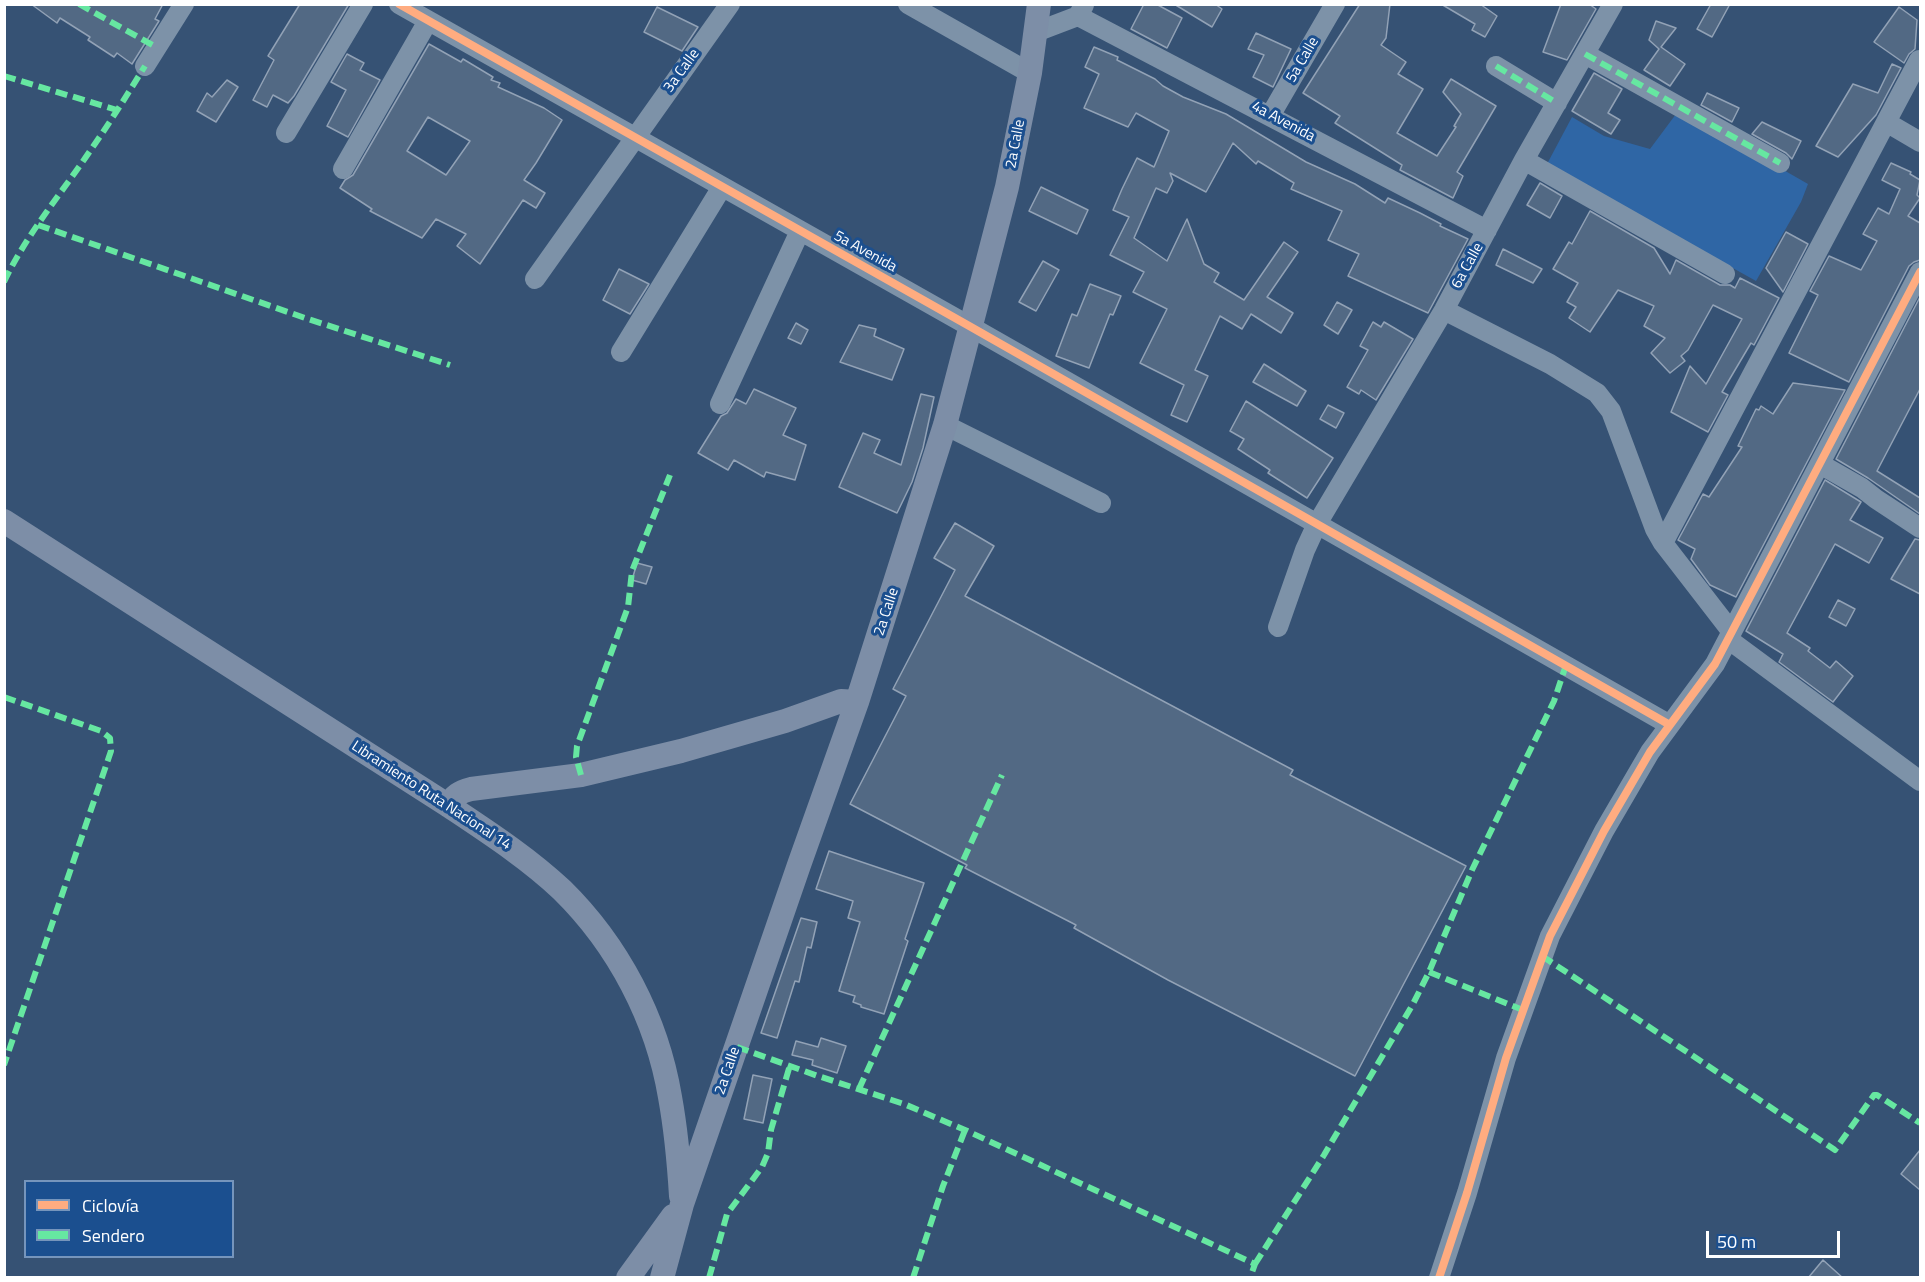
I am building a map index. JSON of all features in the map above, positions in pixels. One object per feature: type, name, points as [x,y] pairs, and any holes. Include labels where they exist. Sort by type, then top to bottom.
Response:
[{"type":"main road","name":"2a Calle","points":[[682,1204],[857,702],[945,425],[1007,187],[1030,73],[1039,4]]},
{"type":"main road","name":"Libramiento Ruta Nacional 14","points":[[4,521],[449,806],[515,852],[562,891],[602,938],[618,961],[648,1019],[660,1053],[670,1094],[682,1204]]},
{"type":"main road","points":[[449,806],[459,792],[581,775],[692,748],[785,721],[841,701],[857,702]]},
{"type":"main road","points":[[628,1278],[682,1204]]},
{"type":"main road","points":[[662,1278],[682,1204]]},
{"type":"street","points":[[145,66],[184,4]]},
{"type":"street","points":[[286,133],[363,4]]},
{"type":"street","name":"5a Avenida","points":[[399,4],[1670,725]]},
{"type":"street","name":"3a Calle","points":[[535,279],[730,4]]},
{"type":"street","points":[[908,4],[1030,73]]},
{"type":"street","name":"5a Calle","points":[[1270,116],[1335,4]]},
{"type":"street","name":"6a Calle","points":[[1278,627],[1305,550],[1317,524],[1444,310],[1524,160],[1613,4]]},
{"type":"street","points":[[1036,32],[1081,10]]},
{"type":"street","name":"4a Avenida","points":[[1081,10],[1270,116],[1487,230]]},
{"type":"street","points":[[343,169],[428,21]]},
{"type":"street","points":[[1585,54],[1780,163]]},
{"type":"street","points":[[1663,543],[1919,60]]},
{"type":"street","points":[[1496,66],[1557,103]]},
{"type":"street","points":[[1886,122],[1920,142]]},
{"type":"street","points":[[1524,160],[1725,274]]},
{"type":"street","points":[[621,352],[722,187]]},
{"type":"street","points":[[720,404],[800,231]]},
{"type":"street","points":[[1439,1278],[1506,1058],[1550,936],[1610,821],[1650,752],[1715,664],[1920,272]]},
{"type":"street","points":[[1444,310],[1550,364],[1597,393],[1611,411],[1655,529],[1730,635],[1920,781]]},
{"type":"street","points":[[945,425],[1101,503]]},
{"type":"street","points":[[1820,464],[1862,488],[1920,528]]},
{"type":"shaded area","points":[[1679,110],[1808,184],[1801,202],[1756,281],[1547,164],[1572,117],[1604,136],[1650,149]]},
{"type":"building","points":[[31,4],[163,4],[155,19],[159,21],[132,64],[117,53],[114,57],[88,40],[90,37],[60,18],[57,23]]},
{"type":"building","points":[[300,4],[349,4],[294,96],[288,103],[273,95],[267,107],[253,100],[274,60],[268,56]]},
{"type":"building","points":[[1144,4],[1156,4],[1182,18],[1167,48],[1131,29]]},
{"type":"building","points":[[1174,4],[1215,4],[1222,9],[1212,27]]},
{"type":"building","points":[[1360,4],[1390,4],[1386,38],[1381,45],[1406,62],[1398,74],[1423,89],[1397,133],[1437,156],[1456,127],[1454,126],[1461,114],[1443,92],[1451,79],[1496,106],[1457,172],[1463,176],[1453,198],[1400,170],[1402,165],[1335,123],[1340,116],[1303,93]]},
{"type":"building","points":[[1441,4],[1480,4],[1497,16],[1485,37],[1472,30],[1475,24]]},
{"type":"building","points":[[1561,4],[1589,4],[1596,9],[1567,60],[1543,52]]},
{"type":"building","points":[[1711,4],[1730,4],[1712,37],[1697,29]]},
{"type":"building","points":[[657,7],[698,27],[682,51],[644,32]]},
{"type":"building","points":[[1899,7],[1917,20],[1915,49],[1904,63],[1874,42]]},
{"type":"building","points":[[1656,21],[1676,28],[1661,47],[1685,64],[1670,86],[1644,70],[1659,49],[1649,40]]},
{"type":"building","points":[[1256,33],[1291,49],[1273,87],[1253,77],[1264,55],[1248,49]]},
{"type":"building","points":[[429,44],[461,62],[463,59],[493,77],[491,80],[500,83],[498,87],[544,108],[562,120],[524,180],[545,193],[536,208],[523,200],[480,264],[457,246],[466,234],[436,219],[422,238],[370,211],[372,209],[340,188],[345,180],[353,175]],"holes":[[[428,117],[470,141],[446,175],[407,151]]]},
{"type":"building","points":[[1094,47],[1118,57],[1117,60],[1155,79],[1183,97],[1226,114],[1306,162],[1355,184],[1385,203],[1388,198],[1468,239],[1428,313],[1348,276],[1359,254],[1328,240],[1342,211],[1291,189],[1294,183],[1258,161],[1256,164],[1233,143],[1206,192],[1170,173],[1173,181],[1167,193],[1156,188],[1134,238],[1167,261],[1187,219],[1204,264],[1219,273],[1214,282],[1244,300],[1284,242],[1298,252],[1267,297],[1293,313],[1281,333],[1251,314],[1242,329],[1220,316],[1195,370],[1208,376],[1187,422],[1171,415],[1184,385],[1140,363],[1167,309],[1133,292],[1144,272],[1110,255],[1129,217],[1113,210],[1122,189],[1137,158],[1154,167],[1169,131],[1136,113],[1128,127],[1084,108],[1099,74],[1085,67]]},
{"type":"building","points":[[347,54],[364,63],[360,70],[380,80],[348,137],[327,126],[346,90],[331,82]]},
{"type":"building","points":[[1892,64],[1901,68],[1876,115],[1838,157],[1816,146],[1853,84],[1878,93]]},
{"type":"building","points":[[1594,73],[1622,89],[1608,113],[1620,120],[1611,134],[1572,111]]},
{"type":"building","points":[[227,80],[238,87],[216,122],[197,111],[207,93],[212,97]]},
{"type":"building","points":[[1707,93],[1739,108],[1732,122],[1701,105]]},
{"type":"building","points":[[1762,122],[1801,141],[1792,159],[1786,153],[1752,134]]},
{"type":"building","points":[[1891,163],[1911,172],[1910,174],[1920,180],[1917,195],[1920,198],[1908,216],[1920,223],[1920,260],[1909,266],[1849,382],[1789,353],[1818,295],[1810,291],[1829,256],[1861,270],[1877,241],[1863,234],[1878,208],[1889,214],[1900,189],[1882,180]]},
{"type":"building","points":[[1540,183],[1562,196],[1550,218],[1527,205]]},
{"type":"building","points":[[1041,187],[1088,210],[1077,234],[1029,211]]},
{"type":"building","points":[[1590,211],[1654,248],[1670,274],[1676,260],[1720,285],[1730,285],[1735,288],[1740,278],[1779,298],[1754,345],[1751,343],[1722,392],[1728,395],[1708,432],[1671,412],[1690,366],[1706,384],[1742,319],[1713,305],[1688,350],[1681,356],[1685,361],[1670,373],[1651,353],[1665,338],[1644,326],[1654,306],[1618,290],[1590,332],[1569,318],[1576,307],[1567,302],[1578,283],[1553,269],[1569,242],[1572,244]]},
{"type":"building","points":[[1786,232],[1808,244],[1783,292],[1766,268]]},
{"type":"building","points":[[1503,249],[1542,269],[1533,283],[1496,265]]},
{"type":"building","points":[[1043,261],[1059,270],[1036,311],[1019,302]]},
{"type":"building","points":[[619,269],[649,284],[630,314],[603,300]]},
{"type":"building","points":[[1090,284],[1121,296],[1113,315],[1110,314],[1089,368],[1056,356],[1072,314],[1077,316]]},
{"type":"building","points":[[1920,297],[1920,389],[1877,471],[1920,498],[1920,514],[1836,459]]},
{"type":"building","points":[[1337,302],[1352,310],[1338,334],[1324,325]]},
{"type":"building","points":[[1373,322],[1381,327],[1384,322],[1413,339],[1376,400],[1361,390],[1359,394],[1347,387],[1368,350],[1360,346]]},
{"type":"building","points":[[796,323],[808,330],[801,344],[788,338]]},
{"type":"building","points":[[859,325],[876,329],[874,336],[904,349],[892,380],[840,362]]},
{"type":"building","points":[[1264,364],[1306,391],[1297,406],[1253,382]]},
{"type":"building","points":[[1793,383],[1845,390],[1736,597],[1710,585],[1691,559],[1695,549],[1678,540],[1703,494],[1709,497],[1742,447],[1738,446],[1756,409],[1759,410],[1761,406],[1773,414]]},
{"type":"building","points":[[754,389],[796,408],[783,435],[806,445],[795,480],[766,472],[764,477],[734,460],[728,470],[698,453],[721,416],[727,413],[736,399],[746,404]]},
{"type":"building","points":[[921,394],[934,397],[923,448],[912,482],[897,513],[839,487],[863,433],[880,440],[874,453],[901,465]]},
{"type":"building","points":[[1246,401],[1333,458],[1307,498],[1268,473],[1270,470],[1238,449],[1244,439],[1230,431]]},
{"type":"building","points":[[1328,405],[1344,413],[1336,428],[1320,419]]},
{"type":"building","points":[[1825,480],[1861,502],[1850,520],[1883,538],[1869,563],[1835,544],[1787,633],[1810,648],[1808,651],[1830,668],[1836,661],[1853,676],[1833,702],[1779,662],[1783,654],[1746,631]]},
{"type":"building","points":[[955,523],[994,546],[965,596],[1293,770],[1290,775],[1466,866],[1355,1076],[1168,980],[1074,928],[1076,925],[965,868],[967,865],[850,804],[906,696],[893,689],[955,570],[934,558]]},
{"type":"building","points":[[1915,539],[1920,540],[1920,594],[1891,579]]},
{"type":"building","points":[[637,563],[652,567],[646,584],[632,580]]},
{"type":"building","points":[[1838,600],[1855,609],[1846,626],[1829,617]]},
{"type":"building","points":[[829,851],[924,883],[905,939],[908,941],[884,1014],[861,1007],[853,1002],[855,996],[839,991],[860,922],[848,918],[853,901],[816,889]]},
{"type":"building","points":[[801,918],[817,922],[811,948],[807,947],[799,982],[795,981],[777,1038],[761,1033]]},
{"type":"building","points":[[821,1038],[846,1046],[837,1073],[812,1065],[813,1060],[792,1055],[796,1041],[818,1047]]},
{"type":"building","points":[[753,1075],[772,1079],[763,1123],[744,1119]]},
{"type":"building","points":[[1920,1150],[1920,1190],[1901,1174]]},
{"type":"building","points":[[1823,1260],[1843,1278],[1808,1278]]},
{"type":"marked path","points":[[79,4],[156,47]]},
{"type":"marked path","points":[[1585,54],[1780,163]]},
{"type":"marked path","points":[[4,282],[33,231],[97,141],[145,66]]},
{"type":"marked path","points":[[1496,66],[1557,103]]},
{"type":"marked path","points":[[4,76],[117,110]]},
{"type":"marked path","points":[[38,225],[308,319],[450,365]]},
{"type":"marked path","points":[[581,775],[576,757],[577,746],[628,607],[632,571],[670,475]]},
{"type":"marked path","points":[[1255,1264],[1324,1155],[1413,1004],[1472,870],[1554,701],[1566,665]]},
{"type":"marked path","points":[[4,697],[101,731],[110,738],[111,751],[4,1065]]},
{"type":"marked path","points":[[859,1089],[1002,775]]},
{"type":"marked path","points":[[1542,956],[1835,1150],[1874,1095],[1920,1123]]},
{"type":"marked path","points":[[1429,972],[1523,1010]]},
{"type":"marked path","points":[[737,1047],[904,1104],[965,1130],[1255,1264],[1250,1278]]},
{"type":"marked path","points":[[709,1278],[727,1214],[762,1167],[768,1153],[771,1130],[790,1065]]},
{"type":"marked path","points":[[913,1278],[943,1186],[965,1130]]},
{"type":"cycle path","points":[[399,4],[1670,725]]},
{"type":"cycle path","points":[[1439,1278],[1467,1193],[1506,1058],[1550,936],[1604,831],[1650,752],[1715,664],[1920,272]]}]
